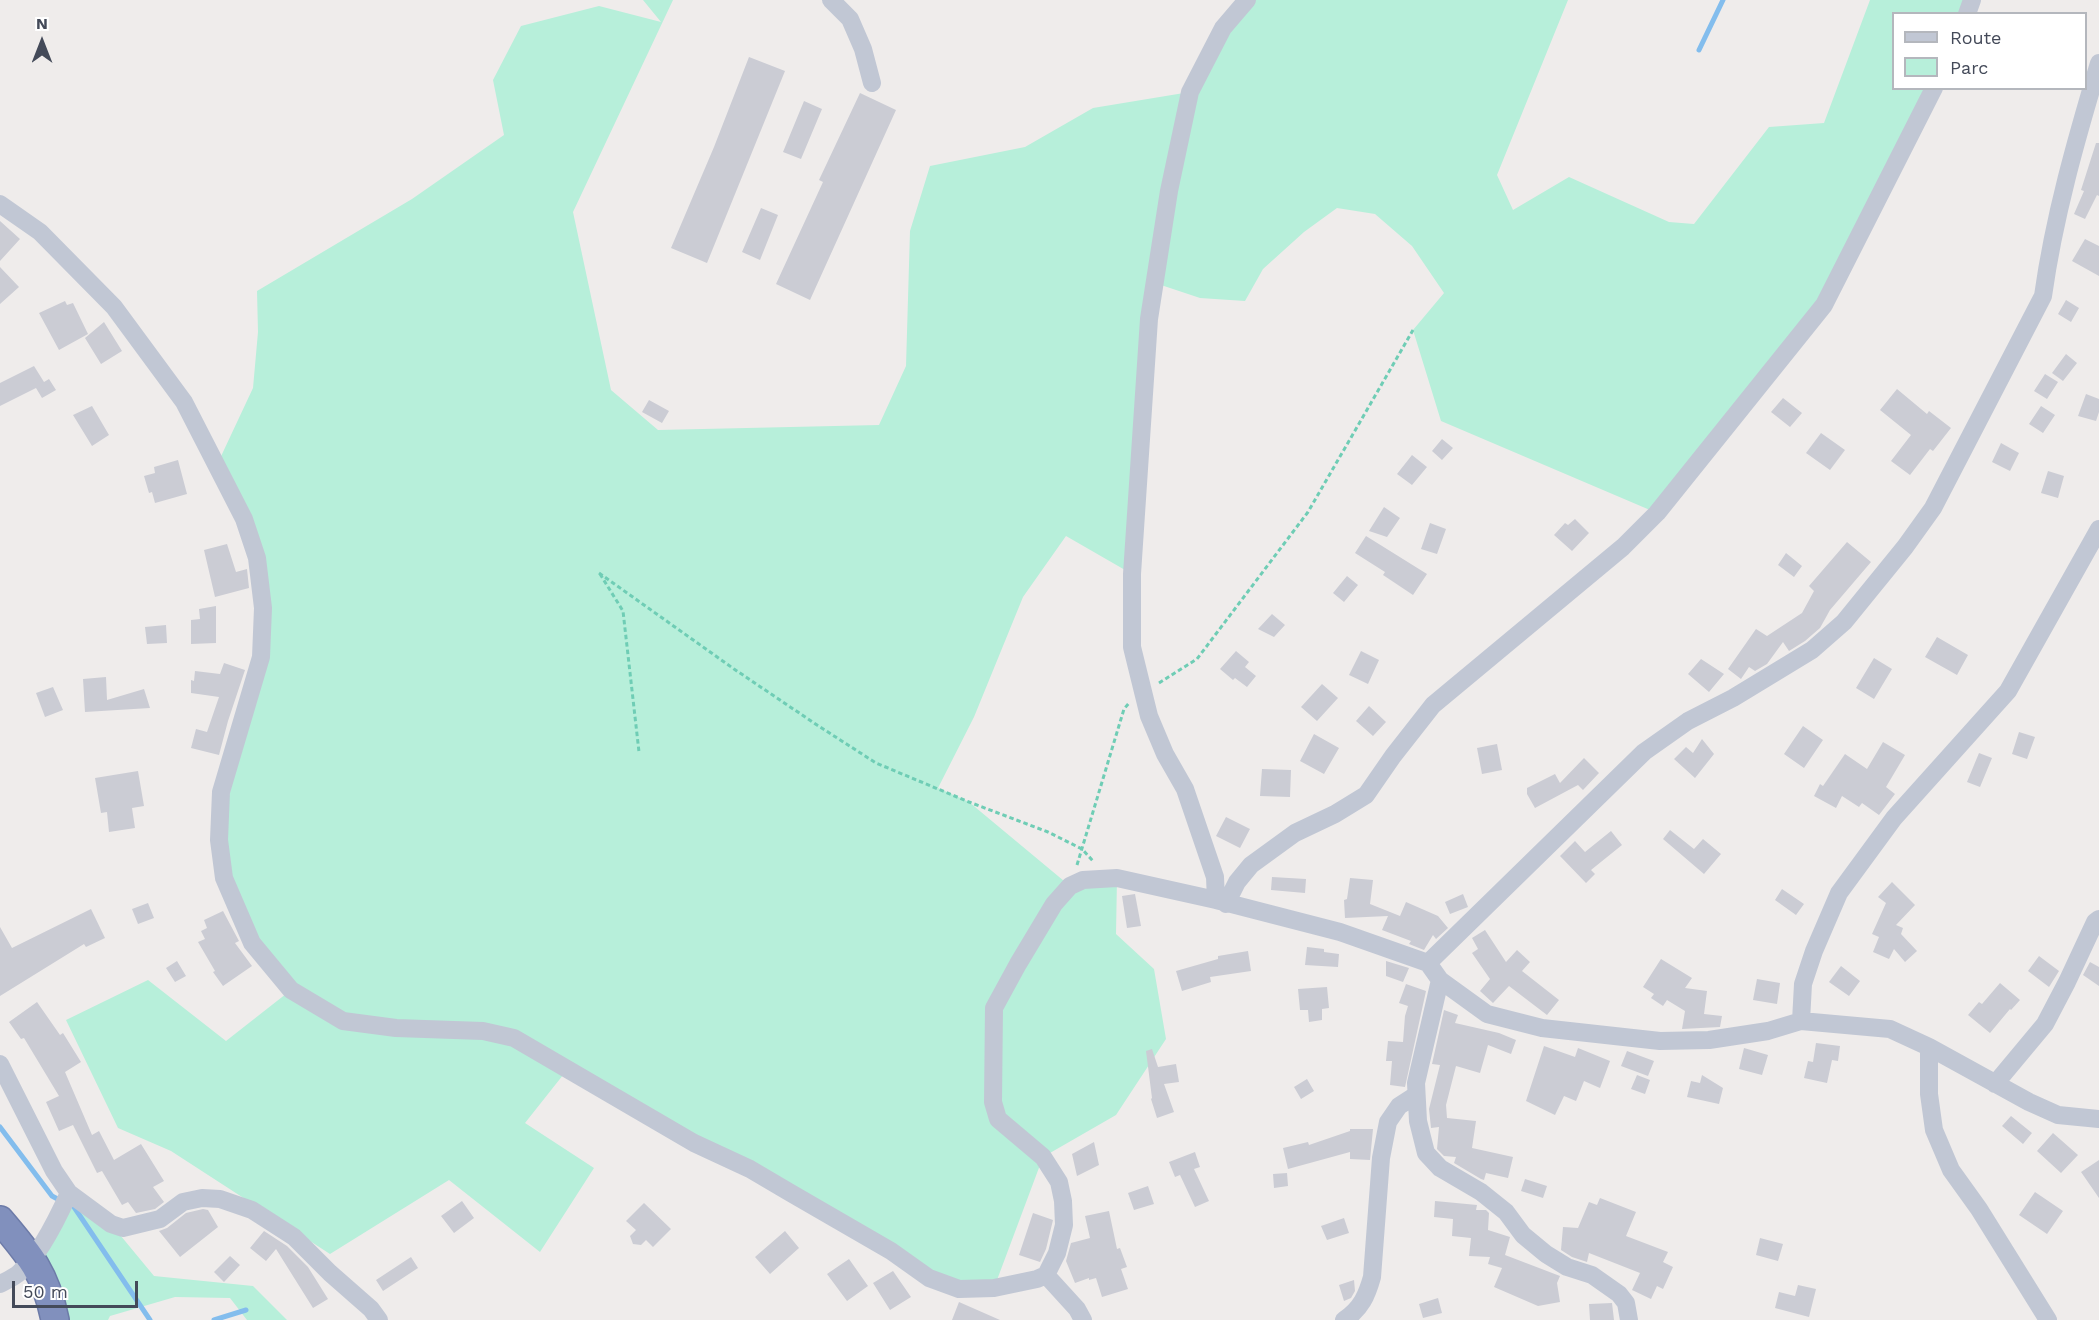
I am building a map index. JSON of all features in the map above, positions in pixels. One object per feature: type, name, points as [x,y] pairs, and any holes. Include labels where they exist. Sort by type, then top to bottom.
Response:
[{"type":"highway","points":[[0,1220],[32,1258],[50,1295],[55,1320]]},
{"type":"street","points":[[831,0],[850,20],[863,49],[872,83]]},
{"type":"street","points":[[1221,902],[1215,877],[1185,789],[1165,754],[1149,716],[1132,647],[1132,574],[1152,301],[1169,191],[1190,92],[1223,28],[1247,0]]},
{"type":"street","points":[[1428,963],[1644,752],[1688,721],[1733,698],[1812,650],[1844,622],[1905,547],[1933,508],[2043,296],[2065,181],[2099,63]]},
{"type":"street","points":[[1221,902],[1251,865],[1295,833],[1335,814],[1366,795],[1433,705],[1623,547],[1657,513],[1824,305],[1933,90]]},
{"type":"street","points":[[0,204],[40,232],[114,307],[184,402],[244,519],[257,558],[263,608],[261,657],[221,792],[219,840],[224,878],[252,943],[291,990],[343,1021],[396,1028],[483,1031],[514,1038],[694,1143],[750,1169],[891,1251],[929,1278],[959,1289],[994,1288],[1046,1275],[1057,1253],[1064,1225],[1059,1182],[1043,1157],[998,1119],[993,1102],[994,1008],[1054,904],[1070,886],[1083,880],[1118,878],[1340,932],[1428,963],[1440,980],[1487,1014],[1542,1028],[1660,1041],[1709,1040],[1768,1031],[1801,1021],[1890,1029],[2058,1115],[2099,1119]]},
{"type":"street","points":[[1801,1021],[1803,984],[1814,951],[1839,893],[1894,819],[2008,691],[2099,529]]},
{"type":"street","points":[[1995,1084],[2045,1024],[2095,922],[2099,919]]},
{"type":"street","points":[[1440,980],[1416,1083],[1418,1121],[1426,1153],[1440,1168],[1481,1192],[1506,1212],[1523,1235],[1546,1254],[1567,1267],[1592,1275],[1619,1294],[1626,1303],[1629,1320]]},
{"type":"street","points":[[1929,1047],[1929,1094],[1934,1130],[1951,1170],[1979,1209],[2048,1320]]},
{"type":"street","points":[[0,1064],[54,1171],[66,1200],[111,1224],[123,1227],[160,1219],[183,1202],[202,1198],[220,1199],[252,1210],[294,1237],[380,1320]]},
{"type":"street","points":[[1344,1320],[1356,1312],[1367,1296],[1372,1277],[1381,1158],[1388,1122],[1399,1106],[1416,1095]]},
{"type":"street","points":[[0,1284],[20,1273],[32,1258],[66,1200]]},
{"type":"street","points":[[1046,1275],[1077,1309],[1083,1320]]},
{"type":"path","points":[[1070,886],[1125,709],[1132,698],[1143,690],[1166,681],[1197,659],[1225,624],[1308,512],[1413,330]]},
{"type":"path","points":[[639,752],[623,611],[599,573],[752,681],[876,763],[1048,832],[1082,849],[1108,879]]},
{"type":"green space","points":[[643,0],[673,0],[573,212],[611,390],[658,430],[879,425],[906,366],[910,231],[930,166],[1025,147],[1093,108],[1190,92],[1247,0],[1568,0],[1497,175],[1513,210],[1569,177],[1669,222],[1694,224],[1769,127],[1824,123],[1870,0],[1972,0],[1967,12],[1892,12],[1892,90],[1933,90],[1824,305],[1657,513],[1441,421],[1413,330],[1444,293],[1412,246],[1375,214],[1337,208],[1304,232],[1263,269],[1245,301],[1200,298],[1155,283],[1132,574],[1066,536],[1023,597],[974,717],[938,788],[969,802],[1070,886],[1117,878],[1116,934],[1154,969],[1166,1039],[1116,1115],[1043,1157],[994,1288],[959,1289],[567,1070],[525,1123],[594,1168],[540,1252],[449,1180],[330,1254],[171,1151],[118,1128],[66,1020],[148,980],[226,1041],[291,990],[252,943],[219,840],[261,657],[257,558],[216,467],[253,388],[258,332],[257,291],[412,199],[504,135],[493,80],[521,26],[599,6],[661,22]]},
{"type":"green space","points":[[69,1193],[111,1224],[154,1276],[253,1286],[287,1320],[247,1320],[230,1298],[175,1297],[110,1316],[108,1320],[55,1320],[32,1258]]},
{"type":"building","points":[[749,57],[785,71],[707,263],[671,248]]},
{"type":"building","points":[[860,93],[896,110],[810,300],[776,284],[823,182],[819,180]]},
{"type":"building","points":[[804,101],[822,109],[801,159],[783,152]]},
{"type":"building","points":[[2096,143],[2099,143],[2099,196],[2097,195],[2085,219],[2074,214],[2084,191],[2081,190]]},
{"type":"building","points":[[761,208],[778,215],[760,260],[742,252]]},
{"type":"building","points":[[0,221],[20,239],[0,261]]},
{"type":"building","points":[[2085,239],[2099,246],[2099,276],[2072,261]]},
{"type":"building","points":[[0,267],[19,287],[0,304]]},
{"type":"building","points":[[2066,300],[2079,308],[2071,322],[2058,314]]},
{"type":"building","points":[[65,301],[67,305],[73,303],[88,334],[59,350],[39,313]]},
{"type":"building","points":[[104,322],[122,351],[101,364],[85,338]]},
{"type":"building","points":[[2066,354],[2077,363],[2063,381],[2052,373]]},
{"type":"building","points":[[34,366],[44,382],[49,379],[56,390],[42,398],[36,388],[0,406],[0,383]]},
{"type":"building","points":[[2045,374],[2058,382],[2047,399],[2034,391]]},
{"type":"building","points":[[1897,389],[1927,414],[1929,411],[1951,428],[1933,451],[1930,449],[1910,475],[1891,461],[1911,435],[1880,410]]},
{"type":"building","points":[[2086,394],[2099,399],[2096,421],[2078,416]]},
{"type":"building","points":[[1783,398],[1802,413],[1790,427],[1771,412]]},
{"type":"building","points":[[649,400],[669,411],[662,423],[642,412]]},
{"type":"building","points":[[92,406],[109,435],[92,446],[73,415]]},
{"type":"building","points":[[2041,406],[2055,415],[2043,433],[2029,424]]},
{"type":"building","points":[[1821,433],[1845,450],[1830,470],[1806,453]]},
{"type":"building","points":[[1442,439],[1453,448],[1442,460],[1432,451]]},
{"type":"building","points":[[2001,443],[2019,453],[2010,471],[1992,462]]},
{"type":"building","points":[[1412,455],[1427,467],[1412,485],[1397,474]]},
{"type":"building","points":[[178,460],[187,494],[155,503],[144,476],[155,473],[154,467]]},
{"type":"building","points":[[2048,471],[2064,476],[2058,498],[2041,493]]},
{"type":"building","points":[[1384,507],[1400,518],[1387,537],[1369,531]]},
{"type":"building","points":[[1575,519],[1589,533],[1572,551],[1554,535],[1565,523],[1568,525]]},
{"type":"building","points":[[1430,523],[1446,529],[1437,554],[1421,549]]},
{"type":"building","points":[[1366,536],[1427,574],[1413,595],[1383,575],[1385,572],[1355,553]]},
{"type":"building","points":[[1847,542],[1871,562],[1830,610],[1820,628],[1789,651],[1783,642],[1767,664],[1755,671],[1749,667],[1741,679],[1728,669],[1756,629],[1767,636],[1802,613],[1814,591],[1809,586]]},
{"type":"building","points":[[227,544],[236,572],[247,569],[249,588],[215,597],[204,550]]},
{"type":"building","points":[[1786,553],[1802,566],[1794,577],[1778,565]]},
{"type":"building","points":[[1347,576],[1358,585],[1344,602],[1333,593]]},
{"type":"building","points":[[216,606],[216,643],[191,644],[191,620],[200,619],[199,609]]},
{"type":"building","points":[[1272,614],[1285,625],[1274,637],[1258,629]]},
{"type":"building","points":[[166,625],[167,643],[147,644],[145,627]]},
{"type":"building","points":[[1937,637],[1968,655],[1957,675],[1925,657]]},
{"type":"building","points":[[1236,651],[1249,662],[1245,667],[1256,676],[1247,687],[1235,678],[1233,680],[1220,669]]},
{"type":"building","points":[[1361,651],[1379,660],[1368,684],[1349,675]]},
{"type":"building","points":[[1874,658],[1892,669],[1874,699],[1856,688]]},
{"type":"building","points":[[1701,659],[1724,674],[1709,692],[1688,674]]},
{"type":"building","points":[[224,663],[245,670],[219,755],[191,748],[196,729],[207,732],[219,697],[191,693],[191,680],[194,681],[195,671],[220,674]]},
{"type":"building","points":[[106,677],[107,700],[144,689],[150,708],[85,712],[83,679]]},
{"type":"building","points":[[1322,684],[1338,698],[1317,721],[1301,707]]},
{"type":"building","points":[[53,687],[63,710],[45,717],[36,693]]},
{"type":"building","points":[[1369,706],[1386,722],[1373,736],[1356,721]]},
{"type":"building","points":[[1803,726],[1823,740],[1804,768],[1784,754]]},
{"type":"building","points":[[2019,732],[2035,737],[2027,759],[2012,754]]},
{"type":"building","points":[[1314,734],[1339,748],[1324,774],[1300,761]]},
{"type":"building","points":[[1702,739],[1714,754],[1695,778],[1674,759],[1686,747],[1693,753]]},
{"type":"building","points":[[1883,742],[1905,755],[1886,787],[1895,794],[1879,815],[1862,803],[1859,807],[1842,796],[1836,808],[1814,796],[1820,784],[1823,786],[1845,754],[1867,769]]},
{"type":"building","points":[[1497,744],[1502,770],[1482,774],[1477,748]]},
{"type":"building","points":[[1979,753],[1992,758],[1980,787],[1967,782]]},
{"type":"building","points":[[1584,758],[1599,773],[1583,790],[1578,785],[1535,808],[1527,794],[1527,788],[1555,774],[1560,783]]},
{"type":"building","points":[[1262,769],[1291,770],[1290,797],[1260,796]]},
{"type":"building","points":[[138,771],[144,806],[132,808],[135,828],[109,832],[107,812],[101,813],[95,778]]},
{"type":"building","points":[[1226,817],[1250,829],[1240,848],[1216,836]]},
{"type":"building","points":[[1670,830],[1694,849],[1703,839],[1721,854],[1704,874],[1663,839]]},
{"type":"building","points":[[1611,831],[1622,845],[1591,870],[1595,874],[1586,883],[1560,856],[1575,841],[1585,852]]},
{"type":"building","points":[[1272,877],[1306,879],[1305,893],[1271,890]]},
{"type":"building","points":[[1350,878],[1373,880],[1370,904],[1400,916],[1406,902],[1438,916],[1448,928],[1436,939],[1433,935],[1424,950],[1409,944],[1411,941],[1382,930],[1388,916],[1345,918],[1344,900],[1347,899]]},
{"type":"building","points":[[1892,882],[1915,905],[1896,925],[1903,928],[1901,934],[1917,951],[1905,962],[1894,949],[1889,959],[1873,952],[1879,937],[1872,934],[1886,903],[1878,897]]},
{"type":"building","points":[[1782,889],[1804,904],[1796,915],[1775,900]]},
{"type":"building","points":[[1135,894],[1141,926],[1127,928],[1122,896]]},
{"type":"building","points":[[1463,894],[1468,907],[1450,914],[1445,902]]},
{"type":"building","points":[[148,903],[154,918],[138,924],[132,909]]},
{"type":"building","points":[[91,909],[105,938],[86,947],[84,944],[0,996],[0,927],[12,948]]},
{"type":"building","points":[[223,911],[239,941],[235,943],[252,966],[223,986],[198,942],[205,939],[201,931],[207,928],[204,920]]},
{"type":"building","points":[[1485,930],[1506,962],[1517,950],[1530,962],[1522,971],[1559,1000],[1547,1015],[1509,986],[1493,1003],[1480,991],[1490,979],[1472,953],[1478,949],[1472,938]]},
{"type":"building","points":[[1307,947],[1339,954],[1338,967],[1305,965]]},
{"type":"building","points":[[1248,951],[1251,971],[1210,977],[1211,982],[1182,991],[1176,971],[1218,959],[1218,956]]},
{"type":"building","points":[[2039,956],[2059,971],[2049,987],[2028,971]]},
{"type":"building","points":[[1661,959],[1692,978],[1685,988],[1707,991],[1704,1014],[1722,1016],[1720,1027],[1682,1029],[1685,1011],[1667,1000],[1663,1006],[1651,998],[1654,994],[1643,987]]},
{"type":"building","points":[[177,961],[186,976],[175,982],[166,968]]},
{"type":"building","points":[[1386,961],[1409,968],[1403,982],[1386,976]]},
{"type":"building","points":[[2090,962],[2099,967],[2099,986],[2083,975]]},
{"type":"building","points":[[1841,966],[1860,981],[1849,996],[1829,982]]},
{"type":"building","points":[[1757,979],[1780,983],[1777,1004],[1753,1000]]},
{"type":"building","points":[[2000,983],[2020,1000],[1990,1033],[1968,1015],[1979,1002],[1982,1004]]},
{"type":"building","points":[[1406,984],[1426,991],[1405,1087],[1390,1085],[1392,1061],[1386,1061],[1388,1041],[1403,1042],[1408,1006],[1399,1003]]},
{"type":"building","points":[[1327,987],[1329,1008],[1322,1009],[1322,1020],[1309,1022],[1308,1010],[1300,1010],[1298,989]]},
{"type":"building","points":[[37,1002],[60,1035],[63,1033],[81,1062],[65,1072],[92,1135],[99,1131],[114,1160],[141,1144],[164,1181],[153,1187],[164,1202],[155,1209],[136,1213],[128,1202],[122,1205],[102,1171],[97,1173],[73,1125],[59,1131],[46,1102],[59,1096],[24,1038],[21,1039],[9,1022]]},
{"type":"building","points":[[1444,1010],[1458,1015],[1455,1023],[1499,1033],[1516,1040],[1511,1054],[1488,1045],[1480,1073],[1456,1066],[1446,1105],[1447,1118],[1476,1121],[1472,1148],[1513,1157],[1508,1178],[1486,1173],[1484,1180],[1481,1179],[1454,1163],[1456,1157],[1444,1156],[1437,1149],[1439,1127],[1431,1128],[1429,1109],[1440,1065],[1432,1064]]},
{"type":"building","points":[[1816,1043],[1840,1046],[1838,1061],[1832,1060],[1827,1083],[1804,1078],[1808,1061],[1813,1062]]},
{"type":"building","points":[[1544,1046],[1575,1057],[1578,1048],[1610,1061],[1600,1088],[1584,1081],[1576,1101],[1564,1096],[1555,1115],[1526,1101]]},
{"type":"building","points":[[1744,1048],[1768,1055],[1762,1075],[1739,1069]]},
{"type":"building","points":[[1152,1049],[1158,1067],[1176,1064],[1179,1082],[1164,1084],[1174,1112],[1157,1118],[1151,1099],[1146,1051]]},
{"type":"building","points":[[1627,1051],[1654,1061],[1648,1076],[1621,1066]]},
{"type":"building","points":[[1637,1075],[1650,1080],[1645,1094],[1631,1089]]},
{"type":"building","points":[[1702,1075],[1723,1088],[1719,1104],[1687,1097],[1691,1081],[1700,1083]]},
{"type":"building","points":[[1307,1079],[1314,1091],[1301,1099],[1294,1087]]},
{"type":"building","points":[[2011,1116],[2032,1133],[2023,1144],[2002,1126]]},
{"type":"building","points":[[1350,1129],[1373,1129],[1370,1160],[1350,1159],[1350,1152],[1288,1169],[1283,1148],[1308,1142],[1309,1145],[1350,1131]]},
{"type":"building","points":[[2053,1133],[2078,1155],[2061,1173],[2037,1151]]},
{"type":"building","points":[[1094,1142],[1099,1165],[1077,1176],[1072,1154]]},
{"type":"building","points":[[1195,1152],[1200,1167],[1194,1169],[1209,1201],[1195,1207],[1180,1175],[1175,1177],[1169,1162]]},
{"type":"building","points":[[2099,1160],[2099,1198],[2081,1172]]},
{"type":"building","points":[[1287,1173],[1288,1186],[1274,1188],[1273,1174]]},
{"type":"building","points":[[1525,1179],[1547,1186],[1543,1198],[1521,1191]]},
{"type":"building","points":[[1148,1186],[1154,1204],[1134,1210],[1128,1193]]},
{"type":"building","points":[[2035,1192],[2063,1211],[2047,1234],[2019,1215]]},
{"type":"building","points":[[1600,1198],[1636,1212],[1626,1236],[1668,1252],[1663,1262],[1673,1267],[1663,1289],[1657,1286],[1651,1299],[1632,1290],[1640,1273],[1589,1253],[1587,1262],[1561,1250],[1563,1227],[1578,1228],[1589,1202],[1597,1205]]},
{"type":"building","points":[[462,1201],[474,1218],[454,1233],[441,1216]]},
{"type":"building","points":[[1435,1201],[1477,1205],[1476,1210],[1486,1210],[1489,1213],[1488,1230],[1510,1237],[1505,1255],[1560,1276],[1557,1283],[1560,1302],[1538,1306],[1494,1287],[1502,1268],[1488,1264],[1490,1257],[1469,1256],[1471,1238],[1452,1236],[1453,1219],[1434,1217]]},
{"type":"building","points":[[644,1203],[671,1229],[653,1247],[646,1240],[641,1245],[633,1244],[630,1236],[636,1230],[626,1221]]},
{"type":"building","points":[[208,1210],[218,1227],[180,1257],[159,1231],[167,1228],[186,1213]]},
{"type":"building","points":[[1109,1211],[1117,1249],[1120,1248],[1127,1267],[1121,1269],[1128,1289],[1102,1297],[1096,1278],[1075,1283],[1066,1261],[1071,1243],[1090,1238],[1085,1216]]},
{"type":"building","points":[[1033,1213],[1053,1220],[1046,1249],[1040,1262],[1019,1255]]},
{"type":"building","points":[[1344,1218],[1349,1233],[1327,1240],[1321,1226]]},
{"type":"building","points":[[264,1231],[287,1246],[308,1267],[328,1299],[313,1308],[276,1249],[266,1261],[250,1248]]},
{"type":"building","points":[[785,1231],[799,1248],[770,1274],[755,1257]]},
{"type":"building","points":[[1760,1238],[1783,1244],[1778,1261],[1756,1255]]},
{"type":"building","points":[[230,1256],[240,1265],[224,1282],[214,1272]]},
{"type":"building","points":[[411,1257],[418,1268],[383,1291],[376,1280]]},
{"type":"building","points":[[849,1259],[868,1286],[847,1301],[827,1274]]},
{"type":"building","points":[[893,1271],[911,1297],[890,1310],[873,1283]]},
{"type":"building","points":[[1354,1280],[1355,1291],[1351,1298],[1344,1301],[1339,1285]]},
{"type":"building","points":[[1798,1285],[1816,1289],[1809,1317],[1775,1308],[1779,1292],[1795,1296]]},
{"type":"building","points":[[1438,1298],[1442,1313],[1423,1318],[1419,1304]]},
{"type":"building","points":[[959,1302],[1000,1320],[952,1320]]},
{"type":"building","points":[[1612,1303],[1614,1320],[1590,1320],[1589,1304]]},
{"type":"waterway","points":[[1699,50],[1723,0]]},
{"type":"waterway","points":[[0,1127],[52,1196],[63,1202]]},
{"type":"waterway","points":[[74,1207],[150,1320]]},
{"type":"waterway","points":[[214,1320],[246,1310]]}]
